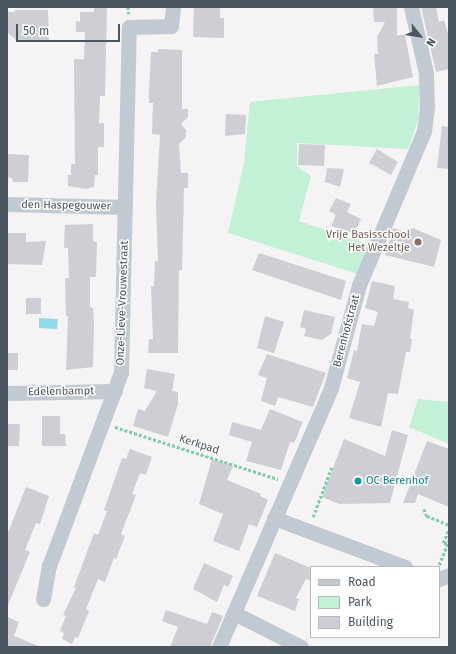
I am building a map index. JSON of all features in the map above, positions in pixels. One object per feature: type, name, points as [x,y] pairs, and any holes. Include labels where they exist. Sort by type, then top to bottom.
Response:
[{"type":"street","name":"Onze-Lieve-Vrouwestraat","points":[[43,599],[49,566],[121,372],[123,352],[129,27],[171,26],[172,7]]},
{"type":"street","name":"Berenhofstraat","points":[[219,647],[331,388],[359,285],[424,132],[427,106],[426,73],[411,7]]},
{"type":"street","name":"den Haspegouwer","points":[[7,204],[125,207]]},
{"type":"street","name":"Edelenbampt","points":[[7,393],[115,391]]},
{"type":"street","points":[[274,518],[307,532],[402,566]]},
{"type":"street","points":[[234,613],[301,647]]},
{"type":"path","name":"Kerkpad","points":[[103,423],[290,482]]},
{"type":"path","points":[[307,532],[332,466]]},
{"type":"path","points":[[424,509],[427,516],[449,525]]},
{"type":"path","points":[[447,544],[443,543],[449,529]]},
{"type":"path","points":[[438,566],[449,540]]},
{"type":"green space","points":[[420,85],[418,120],[408,149],[297,143],[297,166],[311,176],[299,221],[368,244],[358,274],[228,233],[244,163],[250,102]]},
{"type":"green space","points":[[418,399],[449,402],[449,444],[409,427]]},
{"type":"water","points":[[39,318],[58,319],[57,329],[39,328]]},
{"type":"building","points":[[94,7],[107,7],[105,96],[100,96],[99,123],[104,123],[104,147],[98,147],[98,175],[95,175],[94,187],[86,189],[68,186],[68,175],[71,175],[71,164],[75,164],[74,59],[84,59],[85,32],[76,32],[76,21],[80,22],[80,12],[94,12]]},
{"type":"building","points":[[194,7],[220,7],[220,18],[224,18],[224,38],[193,37]]},
{"type":"building","points":[[373,7],[397,7],[397,35],[405,35],[413,77],[377,86],[374,54],[378,54],[377,37],[385,22],[374,22]]},
{"type":"building","points":[[421,7],[436,7],[439,22],[444,20],[449,37],[449,69],[436,72]]},
{"type":"building","points":[[15,10],[48,10],[49,41],[16,40],[8,33],[8,12],[15,12]]},
{"type":"building","points":[[158,49],[182,50],[182,109],[188,109],[188,117],[181,124],[186,130],[186,137],[179,144],[181,173],[188,173],[188,188],[184,188],[182,270],[179,270],[178,353],[148,353],[149,339],[153,339],[151,286],[154,286],[155,261],[158,261],[156,203],[160,135],[152,134],[153,103],[149,103],[149,90],[151,52],[158,52]]},
{"type":"building","points":[[226,114],[246,115],[245,134],[225,136]]},
{"type":"building","points":[[442,126],[449,127],[449,169],[437,168]]},
{"type":"building","points":[[299,144],[325,145],[324,166],[298,165]]},
{"type":"building","points":[[377,149],[398,162],[391,175],[369,163]]},
{"type":"building","points":[[7,154],[29,155],[28,182],[13,182],[12,178],[7,177]]},
{"type":"building","points":[[327,168],[344,169],[340,187],[325,182]]},
{"type":"building","points":[[336,198],[351,204],[347,212],[361,219],[354,233],[331,226],[336,215],[329,211]]},
{"type":"building","points":[[93,224],[93,241],[97,242],[96,277],[90,277],[90,307],[93,308],[94,324],[93,367],[66,370],[68,316],[66,316],[65,278],[69,278],[68,248],[64,248],[65,225]]},
{"type":"building","points":[[393,228],[407,232],[413,228],[441,240],[434,267],[385,255]]},
{"type":"building","points":[[7,233],[26,233],[26,242],[46,241],[42,265],[7,264]]},
{"type":"building","points":[[259,253],[346,281],[341,300],[252,270]]},
{"type":"building","points":[[372,281],[395,286],[393,299],[409,302],[408,308],[414,310],[410,339],[412,339],[410,352],[406,352],[398,394],[388,393],[381,427],[349,418],[360,382],[347,378],[354,350],[357,351],[362,324],[374,326],[378,312],[365,308]]},
{"type":"building","points":[[26,298],[41,298],[41,314],[26,314]]},
{"type":"building","points":[[304,310],[335,317],[331,334],[322,340],[304,336],[306,329],[300,327]]},
{"type":"building","points":[[265,316],[284,322],[274,353],[257,348]]},
{"type":"building","points":[[7,353],[18,353],[18,370],[7,370]]},
{"type":"building","points":[[267,354],[326,373],[313,407],[278,397],[275,406],[261,401],[267,378],[258,375]]},
{"type":"building","points":[[147,369],[175,374],[172,391],[178,392],[178,404],[168,437],[133,426],[138,409],[145,411],[157,391],[144,388]]},
{"type":"building","points":[[270,409],[303,422],[294,443],[290,442],[281,470],[246,461],[252,442],[229,435],[232,422],[261,430]]},
{"type":"building","points":[[42,416],[60,416],[60,434],[65,434],[66,446],[42,446]]},
{"type":"building","points":[[7,424],[20,424],[19,446],[7,446]]},
{"type":"building","name":"OC Berenhof","points":[[392,430],[408,435],[390,503],[339,504],[322,497],[344,439],[385,456]]},
{"type":"building","points":[[427,441],[449,449],[449,507],[418,494],[415,503],[403,503]]},
{"type":"building","points":[[130,449],[152,457],[146,475],[140,473],[132,494],[136,495],[121,534],[125,536],[116,559],[114,558],[105,582],[98,579],[86,609],[89,611],[78,638],[75,637],[72,644],[62,639],[64,633],[60,631],[66,616],[63,615],[76,588],[74,587],[94,533],[98,535],[107,511],[104,510],[122,458],[126,459]]},
{"type":"building","points":[[212,459],[233,466],[227,480],[261,494],[260,496],[268,500],[257,527],[249,524],[239,551],[213,541],[223,514],[199,504]]},
{"type":"building","points":[[26,487],[49,496],[40,524],[36,523],[25,550],[30,552],[8,605],[7,535]]},
{"type":"building","points":[[275,553],[310,568],[310,581],[306,579],[296,598],[299,599],[295,611],[257,596]]},
{"type":"building","points":[[204,563],[233,576],[228,587],[224,585],[217,602],[193,589]]},
{"type":"building","points":[[166,610],[207,624],[212,612],[223,616],[210,647],[170,647],[178,627],[162,621]]},
{"type":"building","points":[[7,617],[19,622],[14,636],[41,647],[7,647]]},
{"type":"place","name":"Vrije Basisschool Het Wezeltje","points":[[418,242]]},
{"type":"place","name":"OC Berenhof","points":[[358,481]]}]
